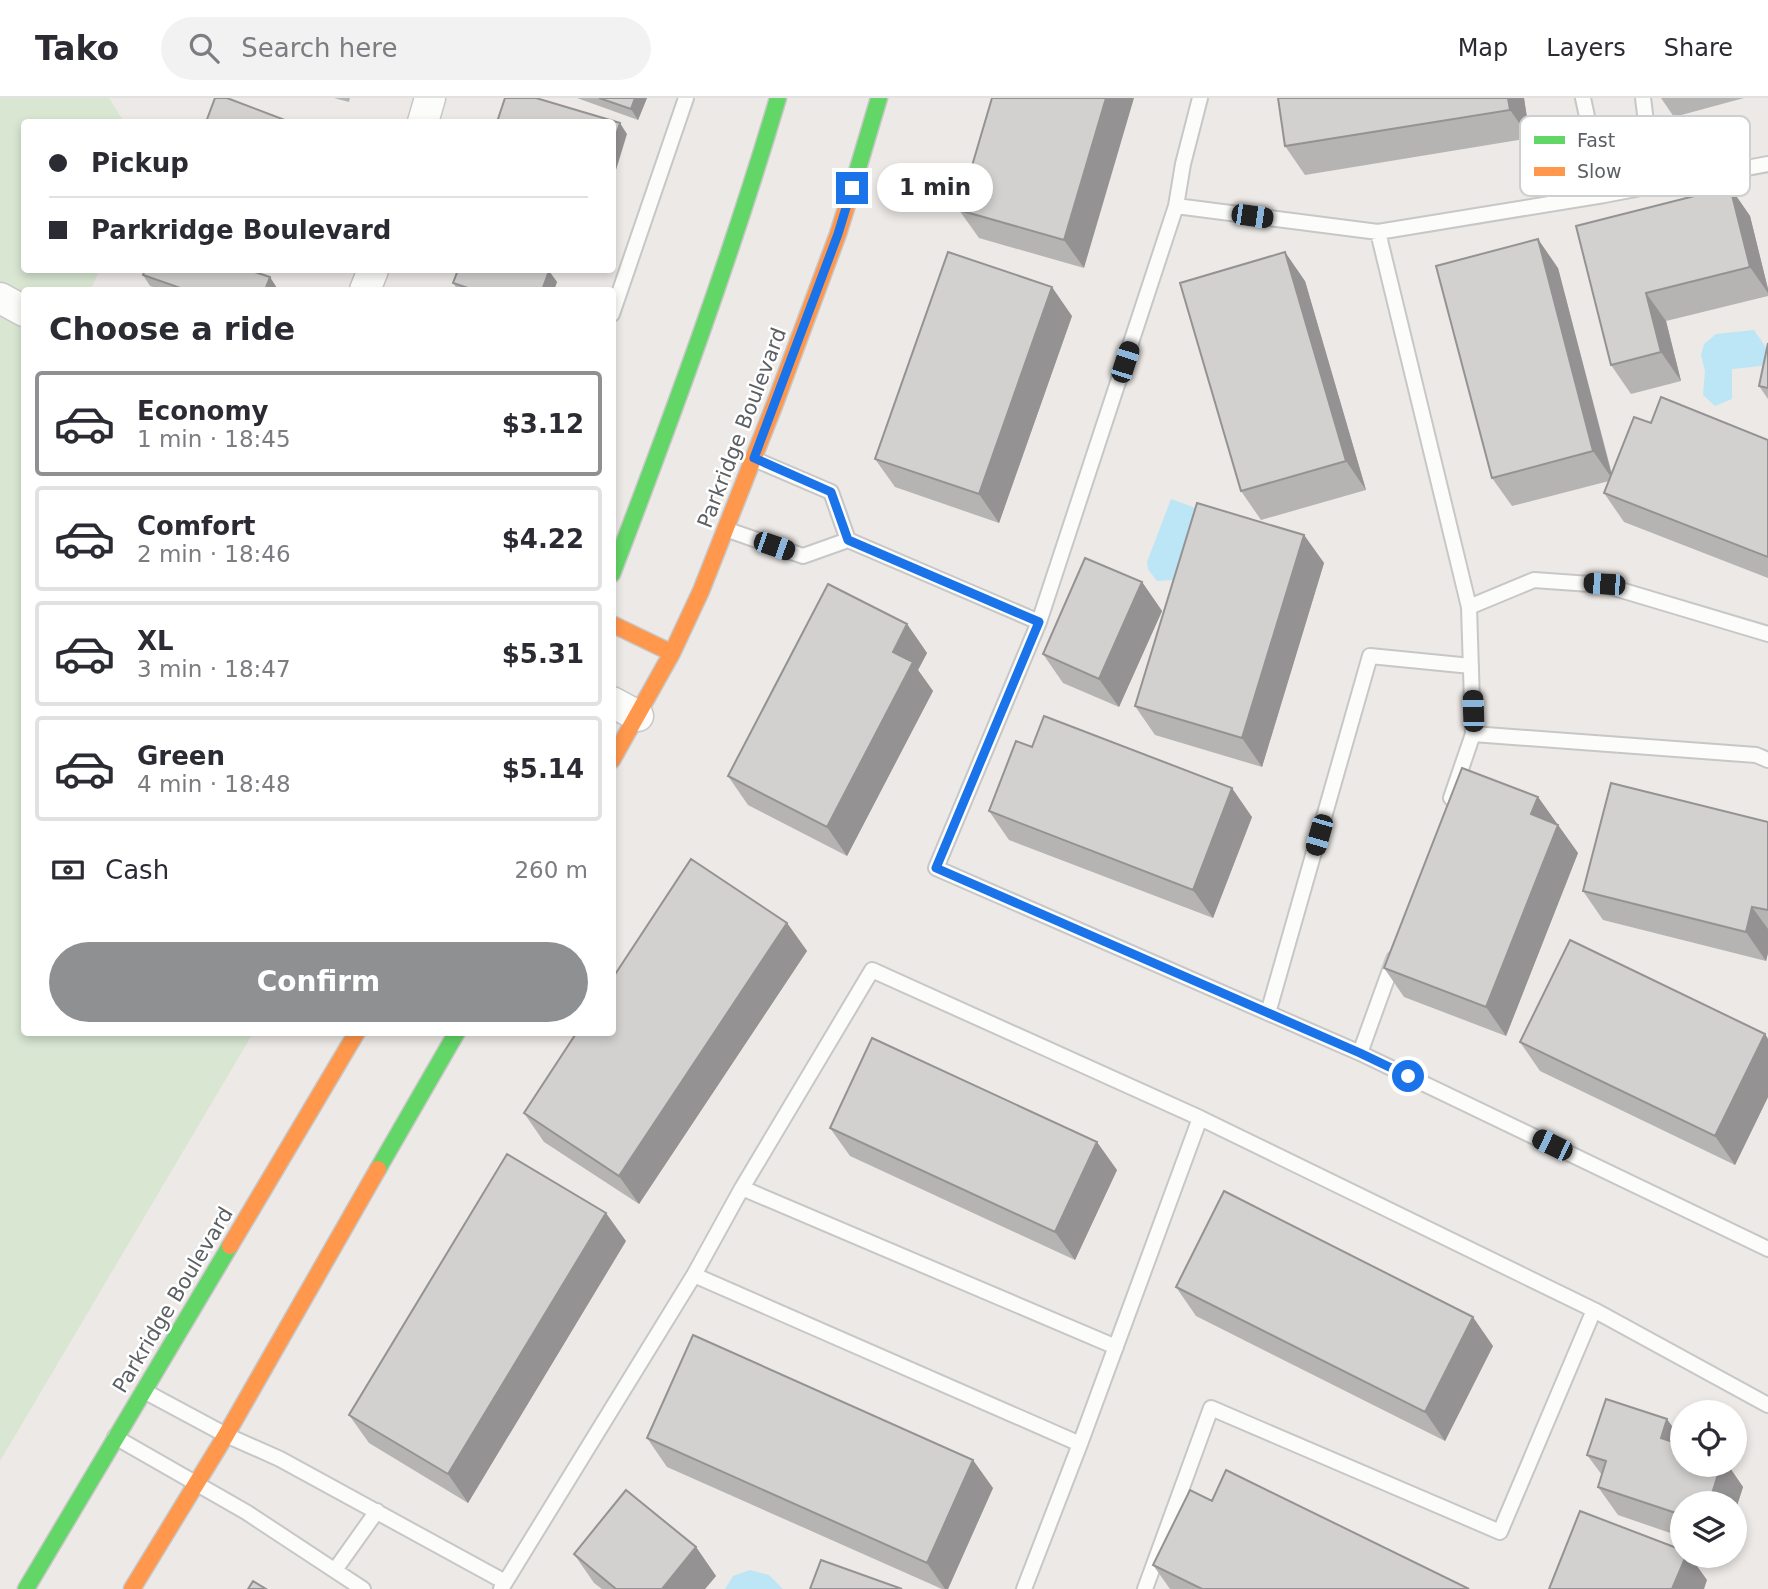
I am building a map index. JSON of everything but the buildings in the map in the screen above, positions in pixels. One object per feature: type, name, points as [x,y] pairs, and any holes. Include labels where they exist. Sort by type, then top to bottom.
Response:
[{"type":"street","points":[[424,119],[430,98]]},
{"type":"street","points":[[616,564],[687,378],[740,225],[778,98]]},
{"type":"street","name":"Parkridge Boulevard","points":[[616,744],[625,709],[672,653],[726,529],[838,234],[879,98]]},
{"type":"street","points":[[0,298],[21,309]]},
{"type":"street","points":[[616,626],[672,653]]},
{"type":"street","name":"Parkridge Boulevard","points":[[26,1589],[355,1036]]},
{"type":"street","points":[[132,1589],[226,1435],[455,1036]]},
{"type":"lane","points":[[616,302],[686,98]]},
{"type":"lane","points":[[1200,98],[1183,164],[1176,206],[1039,622],[936,868],[1360,1053],[1768,1250]]},
{"type":"lane","points":[[1583,98],[1587,116]]},
{"type":"lane","points":[[1643,98],[1645,116]]},
{"type":"lane","points":[[1750,167],[1768,164]]},
{"type":"lane","points":[[1176,206],[1378,232],[1598,196]]},
{"type":"lane","points":[[1378,232],[1469,607],[1473,734],[1446,810]]},
{"type":"lane","points":[[754,458],[831,492],[848,540]]},
{"type":"lane","points":[[726,529],[803,556],[848,540],[1039,622]]},
{"type":"lane","points":[[1469,607],[1534,580],[1604,584],[1768,634]]},
{"type":"lane","points":[[1268,1013],[1370,656],[1471,666]]},
{"type":"lane","points":[[1473,734],[1756,755],[1768,760]]},
{"type":"lane","points":[[1360,1053],[1396,951]]},
{"type":"lane","points":[[143,1390],[377,1511],[503,1586],[694,1275],[742,1188],[872,970],[1200,1118],[1594,1310],[1768,1405]]},
{"type":"lane","points":[[1024,1589],[1200,1118]]},
{"type":"lane","points":[[742,1188],[1116,1347]]},
{"type":"lane","points":[[694,1275],[1080,1444]]},
{"type":"lane","points":[[1145,1589],[1210,1408],[1500,1532],[1594,1310]]},
{"type":"lane","points":[[114,1437],[246,1513],[363,1589]]},
{"type":"lane","points":[[335,1570],[377,1511]]},
{"type":"green space","points":[[0,98],[109,98],[122,119],[21,119],[21,273],[98,273],[92,287],[21,287],[21,1036],[251,1036],[0,1461]]},
{"type":"water","points":[[1754,330],[1765,346],[1768,357],[1761,366],[1732,369],[1732,399],[1715,406],[1703,395],[1705,371],[1701,355],[1704,344],[1716,334]]},
{"type":"water","points":[[1171,499],[1201,510],[1173,580],[1157,581],[1148,569],[1147,562]]},
{"type":"water","points":[[750,1570],[769,1575],[783,1589],[725,1589],[733,1576]]},
{"type":"traffic: fast","points":[[616,563],[700,338],[778,98]]},
{"type":"traffic: fast","points":[[848,202],[879,98]]},
{"type":"traffic: fast","points":[[378,1169],[455,1036]]},
{"type":"traffic: fast","points":[[26,1589],[230,1246]]},
{"type":"traffic: slow","points":[[616,753],[672,653],[701,591],[774,406],[848,202]]},
{"type":"traffic: slow","points":[[616,626],[672,653]]},
{"type":"traffic: slow","points":[[230,1246],[355,1036]]},
{"type":"traffic: slow","points":[[132,1589],[226,1435],[378,1169]]},
{"type":"route","points":[[852,188],[838,234],[754,458],[831,492],[848,540],[1039,622],[936,868],[1408,1076]]}]
